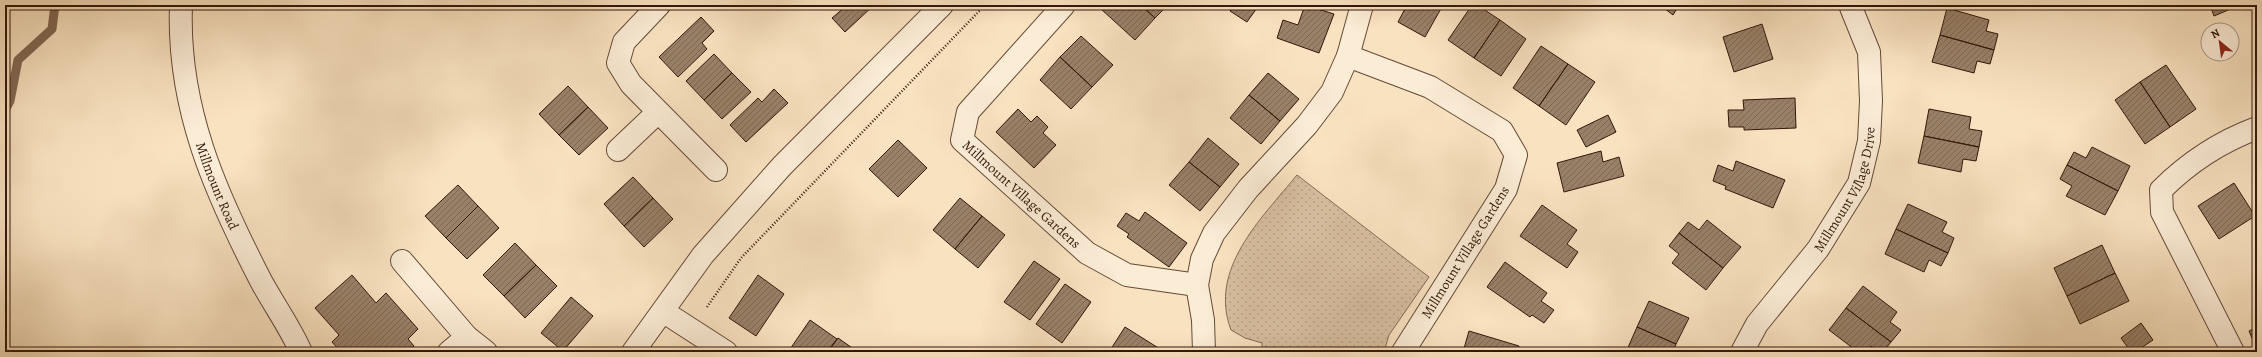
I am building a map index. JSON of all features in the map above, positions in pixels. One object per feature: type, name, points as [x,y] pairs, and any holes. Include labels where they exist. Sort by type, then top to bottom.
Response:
[{"type":"street","name":"Millmount Road","points":[[181,5],[182,61],[191,111],[202,152],[222,202],[262,282],[301,352]]},
{"type":"street","points":[[659,5],[624,42],[618,63],[631,84],[716,170]]},
{"type":"street","points":[[633,352],[664,312],[703,255],[782,166],[942,5]]},
{"type":"street","name":"Millmount Village Gardens","points":[[1064,5],[968,112],[962,140],[1087,253],[1127,275],[1197,285]]},
{"type":"street","points":[[1204,352],[1203,320],[1197,285],[1202,259],[1214,233],[1248,189],[1307,125],[1332,92],[1348,56],[1362,5]]},
{"type":"street","name":"Millmount Village Drive","points":[[1742,352],[1757,324],[1818,249],[1859,183],[1869,141],[1871,101],[1868,52],[1850,5]]},
{"type":"street","name":"Millmount Village Gardens","points":[[1348,56],[1430,87],[1502,131],[1516,155],[1506,189],[1403,352]]},
{"type":"street","points":[[618,150],[658,112]]},
{"type":"street","points":[[2233,352],[2162,212],[2161,190],[2176,174],[2232,137],[2257,128]]},
{"type":"street","points":[[402,260],[467,337],[486,352]]},
{"type":"street","points":[[664,312],[726,352]]},
{"type":"street","points":[[449,352],[467,337]]},
{"type":"path","points":[[717,294],[742,258],[985,5]]},
{"type":"shaded area","points":[[1297,175],[1429,277],[1389,335],[1384,352],[1265,352],[1262,351],[1262,343],[1245,338],[1231,330],[1226,308],[1227,286],[1232,266],[1254,227]]},
{"type":"building","points":[[843,5],[874,5],[845,32],[832,18],[845,7]]},
{"type":"building","points":[[1105,5],[1141,5],[1155,18],[1135,40],[1101,9]]},
{"type":"building","points":[[1141,5],[1168,5],[1155,18]]},
{"type":"building","points":[[1234,5],[1259,5],[1247,22],[1230,11]]},
{"type":"building","points":[[1305,5],[1334,14],[1319,53],[1277,38],[1283,20],[1298,25]]},
{"type":"building","points":[[1407,5],[1443,5],[1425,37],[1398,22]]},
{"type":"building","points":[[1472,5],[1477,5],[1500,20],[1474,58],[1448,40]]},
{"type":"building","points":[[1660,5],[1679,5],[1673,15]]},
{"type":"building","points":[[2210,5],[2240,5],[2214,16]]},
{"type":"building","points":[[1947,8],[1989,20],[1986,31],[1998,34],[1994,50],[1940,35]]},
{"type":"building","points":[[701,17],[714,31],[702,43],[707,49],[678,77],[659,57]]},
{"type":"building","points":[[1500,20],[1526,39],[1501,76],[1474,58]]},
{"type":"building","points":[[1762,24],[1773,59],[1734,72],[1723,37]]},
{"type":"building","points":[[2257,30],[2257,43],[2253,31]]},
{"type":"building","points":[[1940,35],[1994,50],[1990,64],[1977,61],[1974,73],[1932,62]]},
{"type":"building","points":[[1081,36],[1113,65],[1092,87],[1060,57]]},
{"type":"building","points":[[1541,46],[1568,64],[1539,106],[1513,88]]},
{"type":"building","points":[[714,54],[732,73],[704,100],[686,81]]},
{"type":"building","points":[[1060,57],[1092,87],[1071,109],[1040,80]]},
{"type":"building","points":[[1568,64],[1595,82],[1566,125],[1539,106]]},
{"type":"building","points":[[2166,65],[2196,109],[2170,127],[2140,82]]},
{"type":"building","points":[[732,73],[751,92],[722,119],[704,100]]},
{"type":"building","points":[[1268,73],[1299,99],[1280,121],[1249,95]]},
{"type":"building","points":[[2140,82],[2170,127],[2145,144],[2115,100]]},
{"type":"building","points":[[568,86],[588,107],[559,135],[539,114]]},
{"type":"building","points":[[774,89],[788,103],[746,142],[730,125],[758,98],[762,102]]},
{"type":"building","points":[[1249,95],[1280,121],[1261,144],[1230,118]]},
{"type":"building","points":[[1795,98],[1796,128],[1744,130],[1744,127],[1729,127],[1728,110],[1744,110],[1743,100]]},
{"type":"building","points":[[588,107],[608,128],[579,155],[559,135]]},
{"type":"building","points":[[1018,109],[1031,122],[1037,116],[1048,127],[1043,133],[1056,145],[1034,168],[996,132]]},
{"type":"building","points":[[1929,109],[1971,117],[1969,129],[1982,131],[1979,147],[1924,136]]},
{"type":"building","points":[[1608,115],[1616,132],[1586,147],[1577,130]]},
{"type":"building","points":[[1924,136],[1979,147],[1976,161],[1963,159],[1961,172],[1918,163]]},
{"type":"building","points":[[1208,138],[1239,164],[1220,187],[1189,162]]},
{"type":"building","points":[[898,140],[927,168],[898,197],[869,169]]},
{"type":"building","points":[[2092,147],[2130,166],[2118,191],[2067,165],[2074,152],[2086,158]]},
{"type":"building","points":[[1601,151],[1603,162],[1619,157],[1624,176],[1564,192],[1557,163]]},
{"type":"building","points":[[1736,161],[1785,180],[1773,208],[1725,189],[1726,186],[1713,181],[1718,165],[1733,171]]},
{"type":"building","points":[[1189,162],[1220,187],[1200,211],[1169,185]]},
{"type":"building","points":[[2067,165],[2118,191],[2105,215],[2066,196],[2072,186],[2060,179]]},
{"type":"building","points":[[633,177],[653,198],[624,226],[604,204]]},
{"type":"building","points":[[2234,183],[2255,216],[2219,239],[2198,206]]},
{"type":"building","points":[[458,185],[478,206],[446,238],[425,216]]},
{"type":"building","points":[[653,198],[673,219],[644,247],[624,226]]},
{"type":"building","points":[[960,198],[982,216],[955,249],[933,230]]},
{"type":"building","points":[[1908,204],[1947,222],[1942,232],[1954,238],[1948,253],[1896,229]]},
{"type":"building","points":[[1542,205],[1577,230],[1567,244],[1578,252],[1567,268],[1520,236]]},
{"type":"building","points":[[478,206],[499,228],[467,259],[446,238]]},
{"type":"building","points":[[1145,212],[1187,243],[1169,267],[1127,237],[1129,234],[1117,226],[1126,213],[1139,221]]},
{"type":"building","points":[[982,216],[1005,235],[978,268],[955,249]]},
{"type":"building","points":[[1707,220],[1741,247],[1723,268],[1679,233],[1688,222],[1699,230]]},
{"type":"building","points":[[1896,229],[1948,253],[1941,266],[1929,260],[1924,272],[1885,254]]},
{"type":"building","points":[[1679,233],[1723,268],[1706,290],[1672,263],[1679,254],[1669,246]]},
{"type":"building","points":[[515,243],[536,265],[504,296],[483,275]]},
{"type":"building","points":[[2102,245],[2115,273],[2067,296],[2054,268]]},
{"type":"building","points":[[1034,261],[1060,279],[1030,320],[1004,302]]},
{"type":"building","points":[[1505,262],[1547,293],[1541,301],[1554,310],[1544,323],[1532,315],[1530,317],[1487,287]]},
{"type":"building","points":[[536,265],[557,286],[525,318],[504,296]]},
{"type":"building","points":[[2115,273],[2129,301],[2080,324],[2067,296]]},
{"type":"building","points":[[352,275],[376,303],[386,293],[418,329],[408,339],[414,346],[408,352],[341,352],[332,342],[339,335],[315,308]]},
{"type":"building","points":[[758,275],[784,294],[756,336],[729,318]]},
{"type":"building","points":[[1065,284],[1091,302],[1062,343],[1036,324]]},
{"type":"building","points":[[1863,286],[1897,312],[1890,322],[1901,330],[1891,342],[1846,308]]},
{"type":"building","points":[[571,297],[593,316],[563,351],[541,333]]},
{"type":"building","points":[[1649,301],[1689,318],[1676,344],[1637,327]]},
{"type":"building","points":[[1846,308],[1891,342],[1883,352],[1879,352],[1871,346],[1866,352],[1858,352],[1829,330]]},
{"type":"building","points":[[810,320],[837,339],[827,352],[788,352]]},
{"type":"building","points":[[2141,323],[2153,340],[2135,352],[2131,352],[2121,338]]},
{"type":"building","points":[[1125,327],[1160,349],[1158,352],[1109,352]]},
{"type":"building","points":[[1637,327],[1676,344],[1673,352],[1626,352]]},
{"type":"building","points":[[2257,327],[2257,350],[2249,331]]},
{"type":"building","points":[[1469,331],[1519,346],[1518,352],[1463,352]]},
{"type":"building","points":[[838,338],[858,352],[828,352]]},
{"type":"waterway","points":[[5,110],[10,101],[18,60],[52,29],[55,5]]}]
